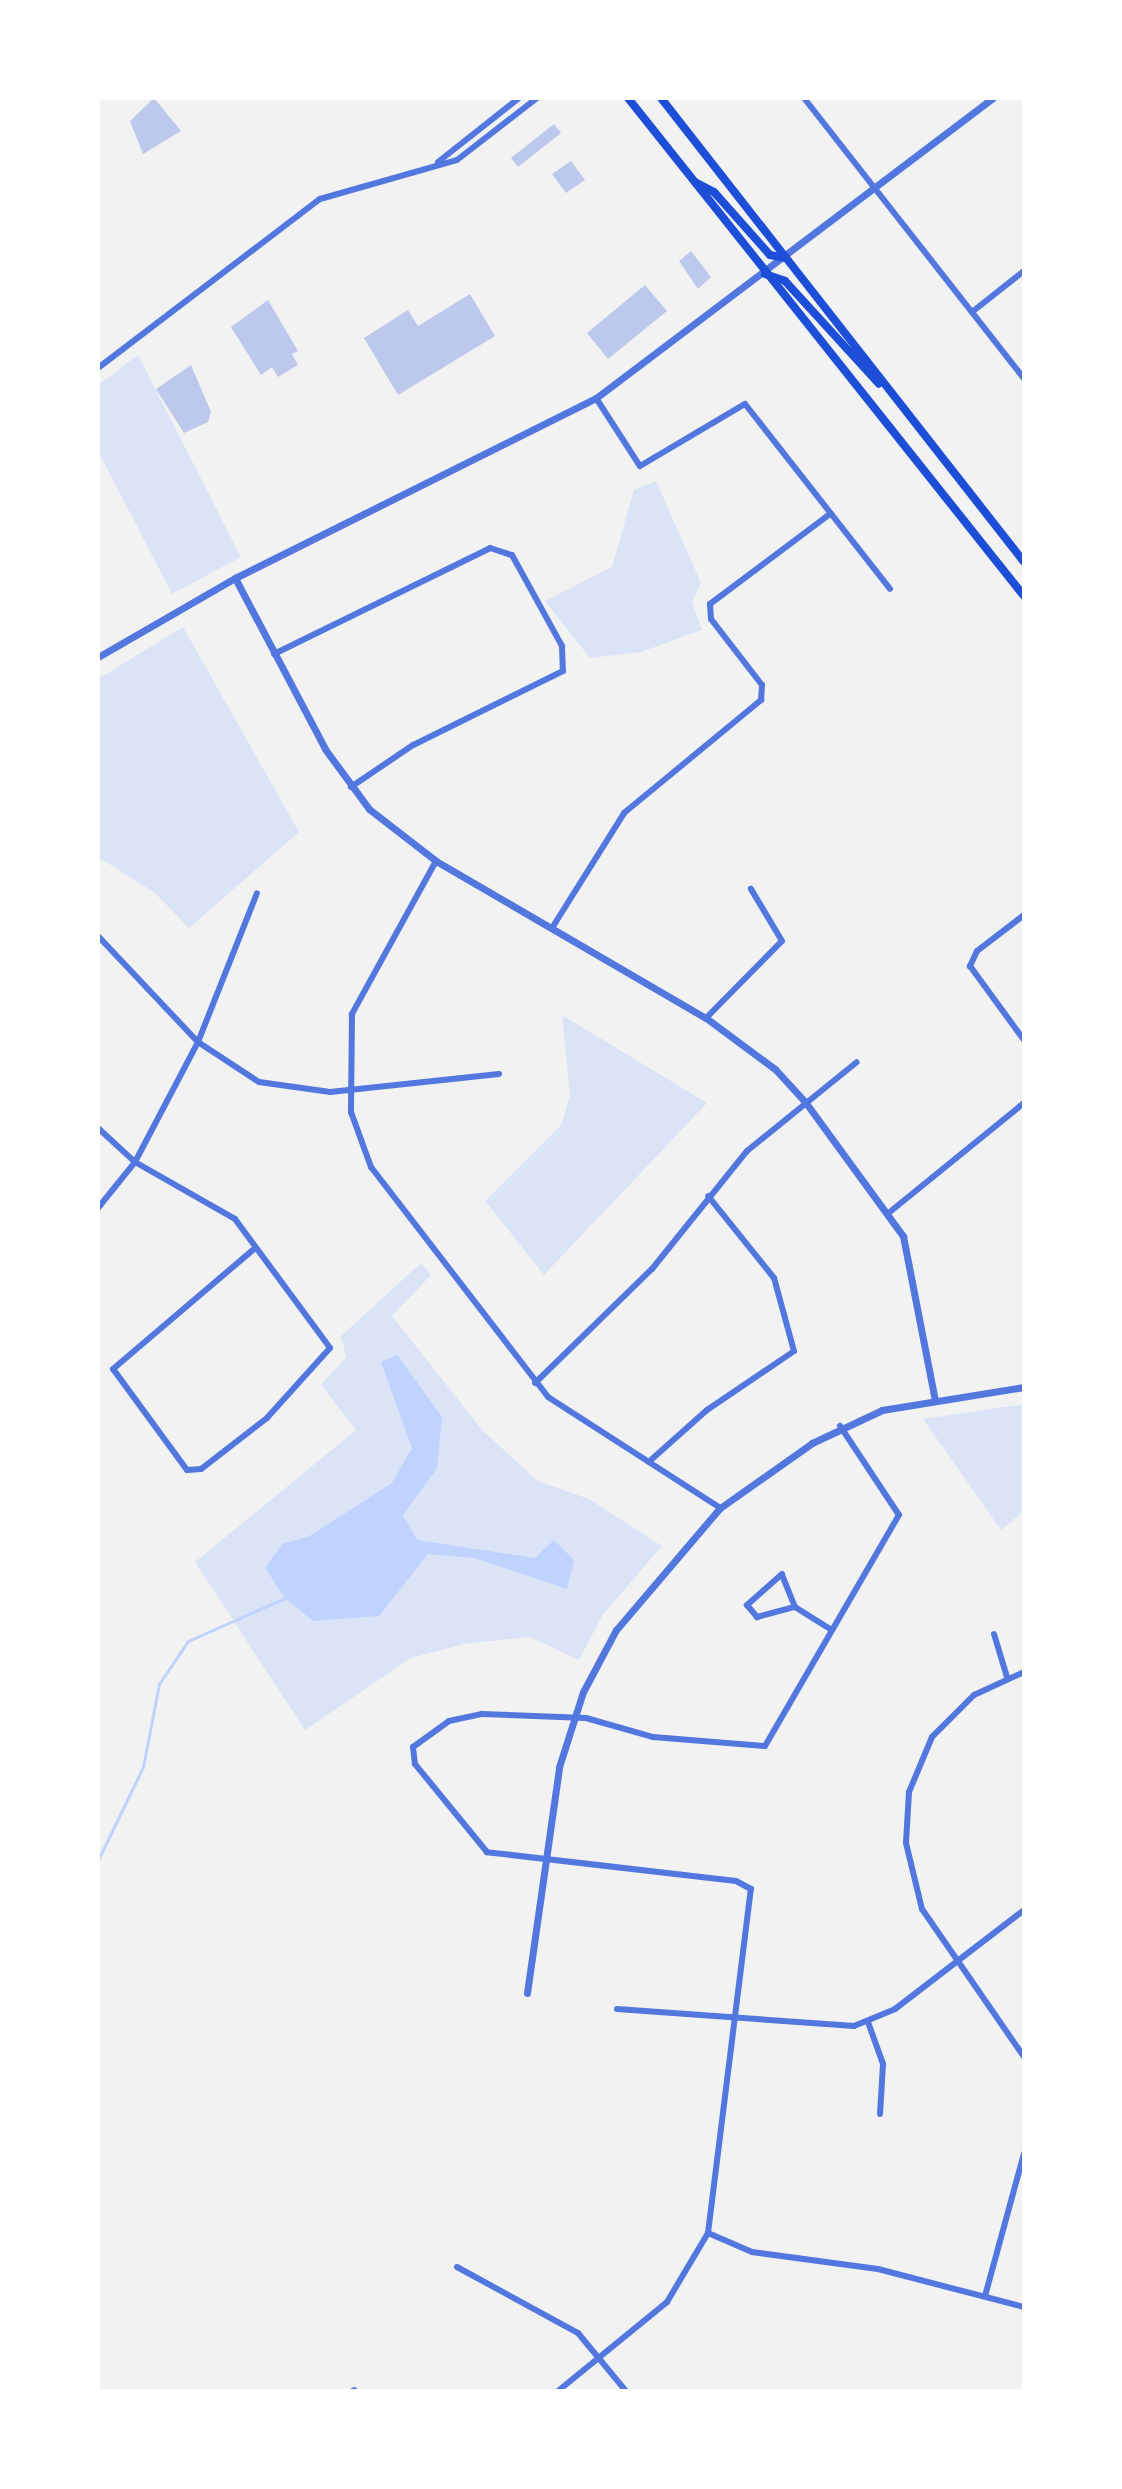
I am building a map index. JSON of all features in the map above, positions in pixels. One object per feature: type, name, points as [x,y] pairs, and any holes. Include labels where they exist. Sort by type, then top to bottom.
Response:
[{"type":"main road","points":[[628,98],[1024,596]]},
{"type":"main road","points":[[661,98],[1024,562]]},
{"type":"main road","points":[[692,180],[714,192],[770,255],[786,258]]},
{"type":"main road","points":[[765,274],[790,287],[910,416]]},
{"type":"street","points":[[435,165],[519,98]]},
{"type":"street","points":[[98,368],[320,199],[457,160],[537,98]]},
{"type":"street","points":[[804,98],[1024,379]]},
{"type":"street","points":[[98,657],[235,578],[596,398],[765,274],[993,98]]},
{"type":"street","points":[[972,312],[1024,271]]},
{"type":"street","points":[[596,398],[640,466],[745,404],[890,589]]},
{"type":"street","points":[[552,928],[630,806],[761,700],[762,685],[711,619],[710,604],[831,513]]},
{"type":"street","points":[[274,654],[490,548],[516,562],[562,646],[563,671],[413,745],[350,788]]},
{"type":"street","points":[[235,578],[350,788],[436,861],[706,1018],[775,1069],[806,1103],[891,1211],[911,1258],[935,1400]]},
{"type":"street","points":[[436,861],[352,1014],[349,1091],[359,1139],[387,1192],[535,1383],[576,1422],[652,1459],[720,1508]]},
{"type":"street","points":[[706,1018],[782,941],[751,889]]},
{"type":"street","points":[[98,1208],[135,1162],[198,1042],[257,893]]},
{"type":"street","points":[[1024,915],[977,951],[970,966],[1024,1040]]},
{"type":"street","points":[[98,936],[198,1042],[276,1087],[349,1091],[499,1074]]},
{"type":"street","points":[[535,1383],[652,1269],[708,1196],[806,1103],[857,1062]]},
{"type":"street","points":[[891,1211],[1024,1103]]},
{"type":"street","points":[[98,1128],[135,1162],[235,1219],[254,1249],[330,1348],[267,1418],[194,1472],[115,1380],[113,1369],[254,1249]]},
{"type":"street","points":[[652,1459],[707,1410],[794,1351],[774,1278],[708,1196]]},
{"type":"street","points":[[527,1993],[542,1860],[573,1717],[616,1630],[720,1508],[840,1426],[935,1400],[1024,1387]]},
{"type":"street","points":[[558,2391],[667,2302],[708,2233],[751,1889],[736,1881],[487,1852],[415,1764],[413,1747],[449,1721],[482,1714],[573,1717],[653,1737],[759,1749],[774,1736],[829,1628],[899,1515],[840,1426]]},
{"type":"street","points":[[795,1607],[757,1617],[747,1605],[782,1574],[795,1607],[829,1628]]},
{"type":"street","points":[[994,1634],[1007,1677]]},
{"type":"street","points":[[1024,1672],[1007,1677],[942,1724],[909,1792],[913,1888],[1024,2057]]},
{"type":"street","points":[[617,2009],[809,2028],[868,2022],[959,1962],[1024,1910]]},
{"type":"street","points":[[868,2022],[883,2064],[880,2114]]},
{"type":"street","points":[[985,2296],[1024,2153]]},
{"type":"street","points":[[708,2233],[752,2252],[878,2269],[1024,2307]]},
{"type":"street","points":[[457,2267],[569,2327],[601,2355],[626,2391]]},
{"type":"shaded area","points":[[138,355],[241,557],[172,594],[98,451],[98,385]]},
{"type":"shaded area","points":[[656,481],[701,583],[692,602],[702,630],[641,652],[590,658],[545,601],[612,567],[634,490]]},
{"type":"shaded area","points":[[183,627],[299,832],[189,928],[155,893],[98,857],[98,679]]},
{"type":"shaded area","points":[[562,1015],[707,1103],[544,1275],[485,1201],[561,1125],[570,1095]]},
{"type":"shaded area","points":[[421,1263],[431,1275],[392,1316],[483,1431],[538,1481],[589,1499],[662,1546],[602,1616],[579,1660],[530,1637],[464,1644],[411,1658],[305,1730],[195,1562],[356,1430],[321,1385],[346,1357],[341,1336]]},
{"type":"shaded area","points":[[1024,1404],[1024,1511],[1001,1530],[923,1419]]},
{"type":"water","points":[[397,1355],[442,1417],[437,1468],[403,1515],[417,1540],[535,1558],[554,1540],[574,1560],[567,1589],[474,1558],[428,1554],[379,1616],[313,1621],[285,1598],[265,1568],[282,1544],[308,1537],[392,1483],[412,1448],[381,1362]]},
{"type":"building","points":[[154,98],[181,131],[143,154],[130,121]]},
{"type":"building","points":[[554,124],[561,133],[518,167],[511,158]]},
{"type":"building","points":[[571,161],[585,180],[566,193],[552,174]]},
{"type":"building","points":[[691,251],[711,277],[698,289],[679,261]]},
{"type":"building","points":[[645,285],[667,311],[608,359],[587,333]]},
{"type":"building","points":[[470,294],[495,336],[398,395],[364,338],[408,310],[418,326]]},
{"type":"building","points":[[268,300],[298,351],[292,354],[298,365],[278,377],[272,367],[261,375],[231,327]]},
{"type":"building","points":[[191,365],[211,412],[208,422],[184,433],[156,389]]},
{"type":"waterway","points":[[98,1860],[143,1767],[159,1684],[188,1641],[285,1598]]}]
